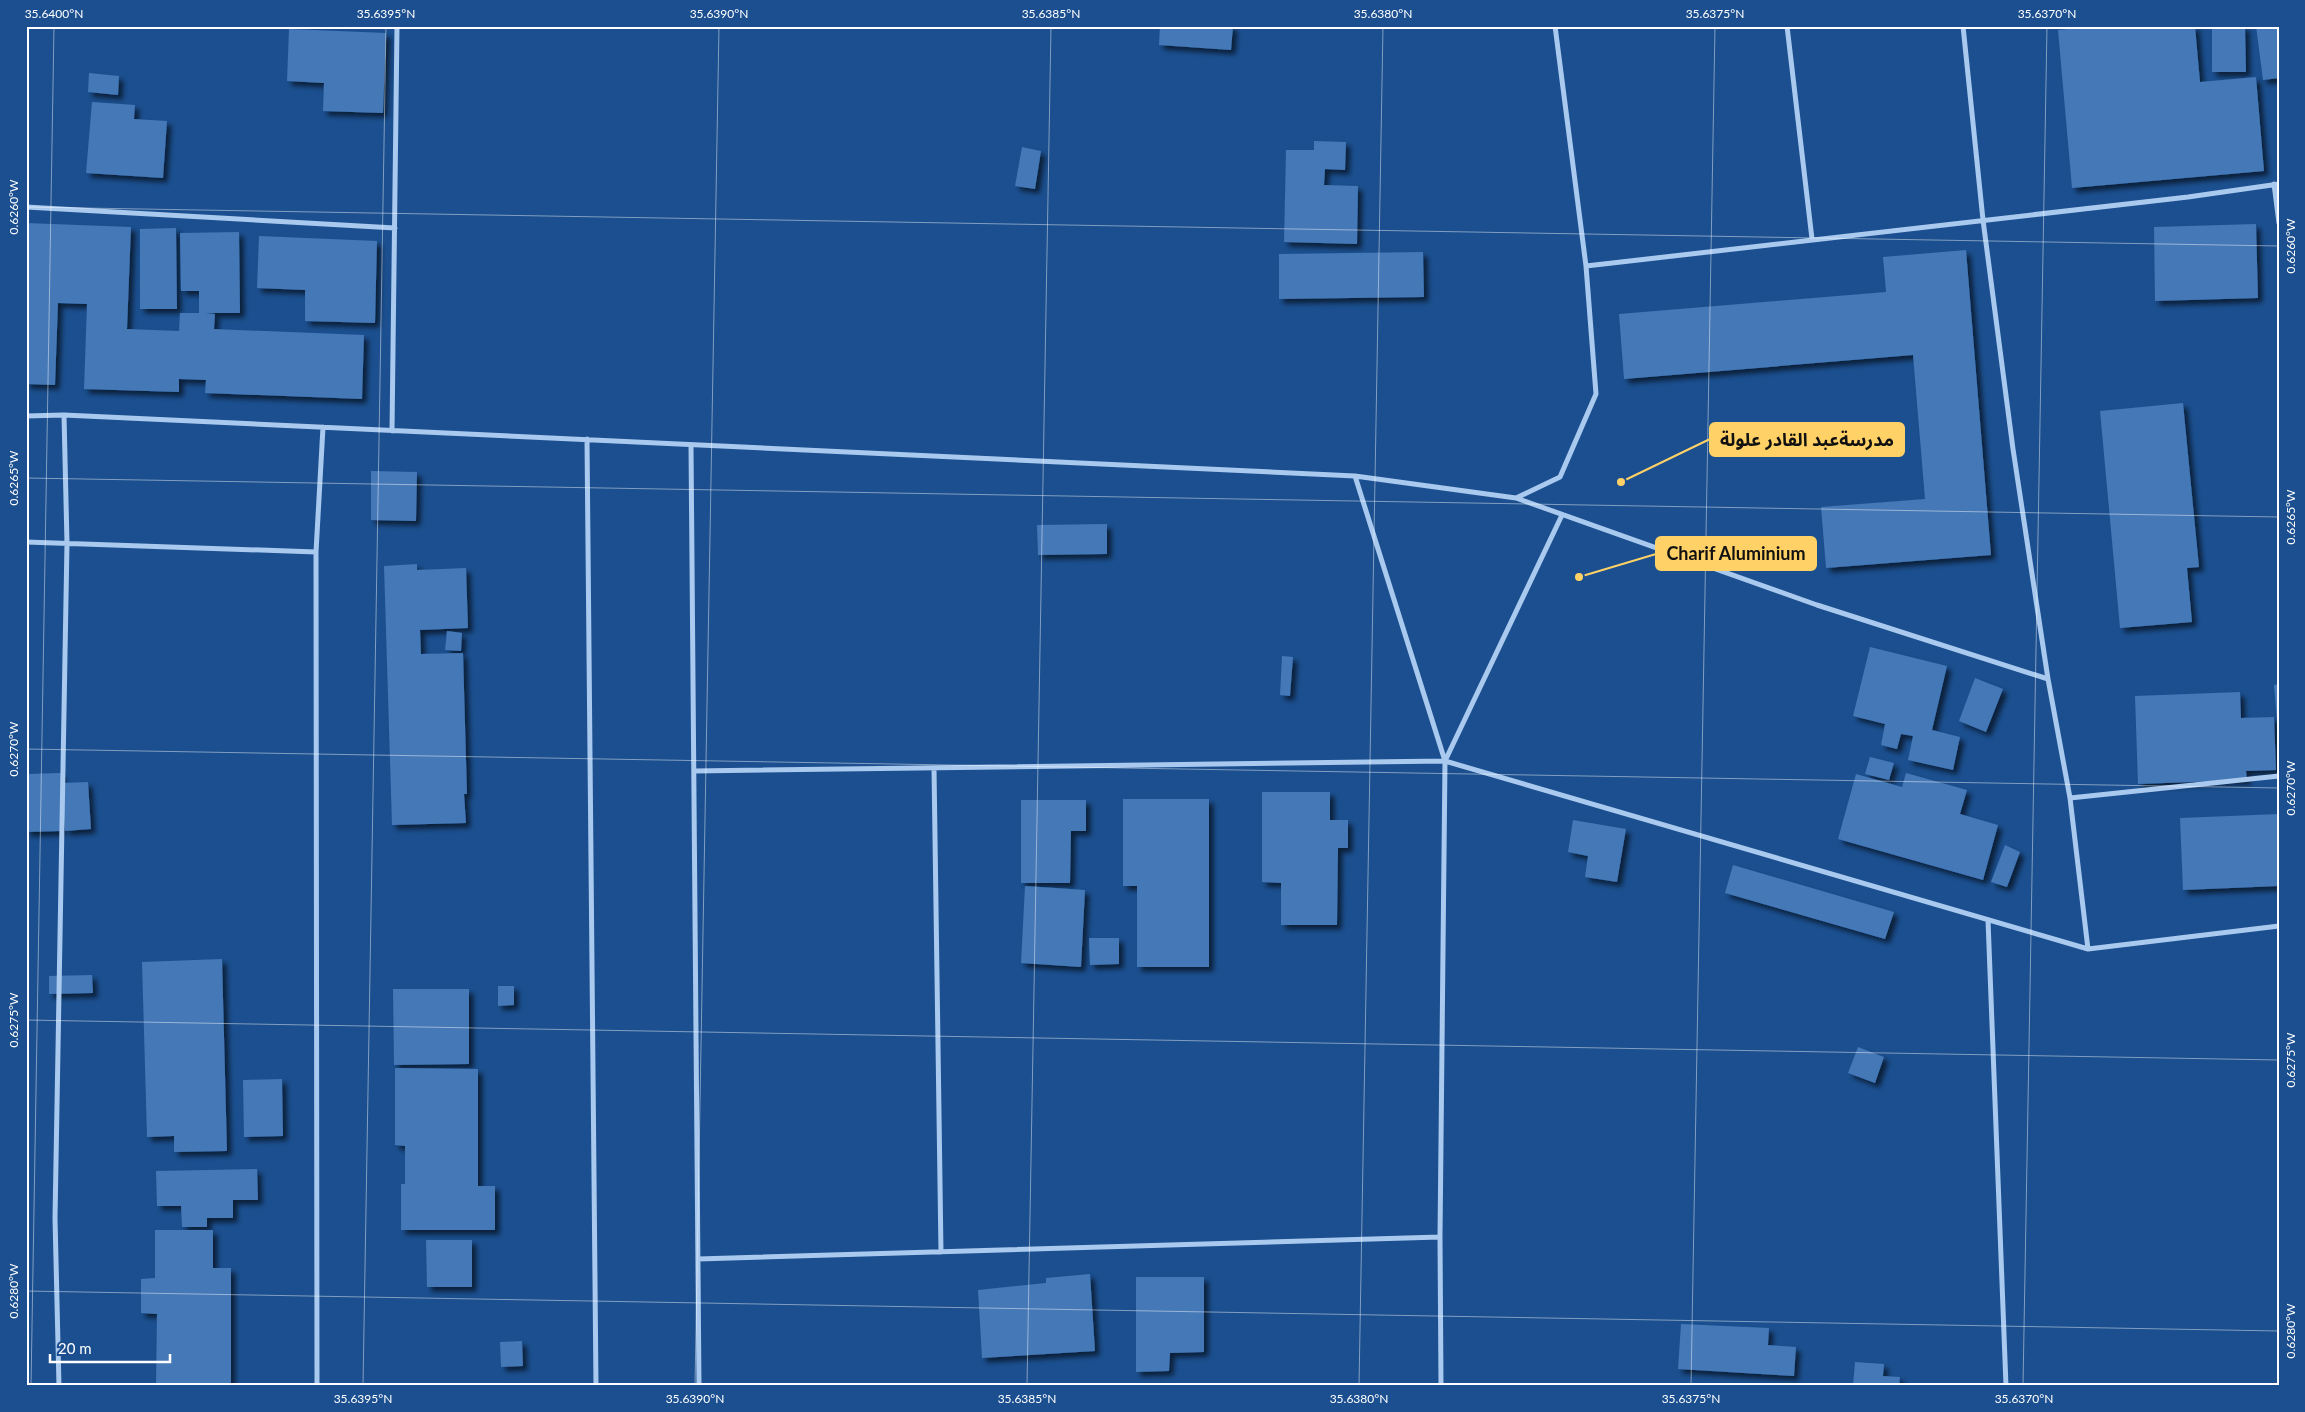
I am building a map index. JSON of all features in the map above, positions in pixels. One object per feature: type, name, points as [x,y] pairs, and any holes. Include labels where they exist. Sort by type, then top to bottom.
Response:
[{"type":"street","points":[[392,431],[397,26]]},
{"type":"street","points":[[1516,498],[1560,476],[1596,394],[1586,266],[1554,26]]},
{"type":"street","points":[[1787,26],[1812,238]]},
{"type":"street","points":[[1963,26],[1983,220],[2013,449],[2048,679],[2070,798],[2088,949]]},
{"type":"street","points":[[1586,266],[1812,238],[2188,197],[2276,184],[2279,223]]},
{"type":"street","points":[[26,207],[395,228]]},
{"type":"street","points":[[26,416],[64,415],[1355,476],[1516,498],[1817,605],[2048,679]]},
{"type":"street","points":[[60,1386],[55,1218],[67,543],[64,415]]},
{"type":"street","points":[[317,1386],[316,552],[323,427]]},
{"type":"street","points":[[586,440],[596,1386]]},
{"type":"street","points":[[691,445],[699,1386]]},
{"type":"street","points":[[1355,476],[1445,761],[1440,1237],[1441,1386]]},
{"type":"street","points":[[1445,761],[1562,514]]},
{"type":"street","points":[[26,542],[316,552]]},
{"type":"street","points":[[694,770],[1445,761],[2088,949],[2279,926]]},
{"type":"street","points":[[934,768],[941,1252]]},
{"type":"street","points":[[2070,798],[2279,776]]},
{"type":"street","points":[[1988,920],[2006,1386]]},
{"type":"street","points":[[698,1259],[1440,1237]]},
{"type":"building","points":[[1160,26],[1233,26],[1231,50],[1159,45]]},
{"type":"building","points":[[2097,26],[2195,26],[2200,82],[2256,77],[2264,171],[2072,188],[2058,30]]},
{"type":"building","points":[[2212,26],[2245,26],[2246,72],[2212,72]]},
{"type":"building","points":[[2256,26],[2279,26],[2279,78],[2263,80]]},
{"type":"building","points":[[289,29],[386,33],[383,113],[323,111],[324,83],[287,81]]},
{"type":"building","points":[[89,73],[119,76],[118,95],[88,92]]},
{"type":"building","points":[[92,102],[135,105],[134,119],[167,121],[163,178],[86,173]]},
{"type":"building","points":[[1314,141],[1346,142],[1345,170],[1325,169],[1324,185],[1358,186],[1357,244],[1284,242],[1286,150],[1314,150]]},
{"type":"building","points":[[1022,147],[1041,151],[1035,189],[1015,186]]},
{"type":"building","points":[[26,223],[131,227],[127,329],[179,331],[180,313],[199,313],[199,291],[181,291],[180,233],[239,232],[240,313],[205,313],[215,314],[214,329],[364,335],[362,399],[205,393],[206,380],[179,379],[179,392],[84,389],[87,304],[58,303],[55,385],[26,384]]},
{"type":"building","points":[[2256,224],[2258,298],[2155,301],[2154,227]]},
{"type":"building","points":[[176,228],[177,309],[140,309],[140,229]]},
{"type":"building","points":[[259,236],[377,241],[375,323],[305,321],[305,290],[257,288]]},
{"type":"building","points":[[1966,250],[1991,555],[1826,568],[1821,507],[1925,499],[1913,355],[1624,379],[1619,314],[1886,292],[1883,257]]},
{"type":"building","points":[[1423,252],[1424,297],[1279,299],[1279,254]]},
{"type":"building","points":[[2183,403],[2199,567],[2187,568],[2192,622],[2120,628],[2100,411]]},
{"type":"building","points":[[371,471],[417,472],[416,521],[371,520]]},
{"type":"building","points":[[1107,524],[1107,554],[1038,555],[1037,525]]},
{"type":"building","points":[[417,564],[417,570],[466,568],[468,628],[420,630],[421,654],[463,653],[467,794],[464,794],[466,823],[392,825],[384,566]]},
{"type":"building","points":[[447,631],[462,633],[461,651],[445,650]]},
{"type":"building","points":[[1870,647],[1947,666],[1932,730],[1960,737],[1953,770],[1908,760],[1913,736],[1901,734],[1897,749],[1881,745],[1885,724],[1853,716]]},
{"type":"building","points":[[1282,656],[1293,657],[1290,696],[1280,695]]},
{"type":"building","points":[[1975,678],[2003,689],[1986,732],[1959,721]]},
{"type":"building","points":[[2279,684],[2279,720],[2277,721],[2274,685]]},
{"type":"building","points":[[2240,692],[2241,718],[2274,717],[2276,770],[2246,771],[2247,780],[2138,784],[2135,696]]},
{"type":"building","points":[[1870,757],[1894,763],[1889,780],[1865,774]]},
{"type":"building","points":[[61,773],[61,831],[26,832],[26,774]]},
{"type":"building","points":[[1906,773],[1967,790],[1960,814],[1998,825],[1983,880],[1838,839],[1856,774],[1902,787]]},
{"type":"building","points":[[88,782],[91,829],[65,831],[62,783]]},
{"type":"building","points":[[1262,792],[1330,792],[1330,820],[1348,820],[1348,848],[1338,848],[1337,925],[1281,925],[1281,883],[1262,882]]},
{"type":"building","points":[[1123,799],[1209,799],[1209,967],[1137,967],[1137,886],[1123,886]]},
{"type":"building","points":[[1021,800],[1086,800],[1086,831],[1071,831],[1070,883],[1021,883]]},
{"type":"building","points":[[2279,814],[2279,886],[2183,890],[2180,818]]},
{"type":"building","points":[[1573,820],[1626,829],[1617,882],[1585,877],[1588,856],[1568,852]]},
{"type":"building","points":[[2005,845],[2020,852],[2007,887],[1991,882]]},
{"type":"building","points":[[1733,865],[1894,912],[1885,939],[1725,893]]},
{"type":"building","points":[[1025,886],[1085,890],[1081,967],[1021,963]]},
{"type":"building","points":[[1089,938],[1119,938],[1119,964],[1090,965]]},
{"type":"building","points":[[222,959],[227,1151],[174,1152],[174,1136],[147,1137],[142,962]]},
{"type":"building","points":[[92,975],[93,993],[49,994],[49,976]]},
{"type":"building","points":[[498,986],[514,986],[514,1005],[498,1006]]},
{"type":"building","points":[[393,989],[469,989],[469,1064],[394,1065]]},
{"type":"building","points":[[1858,1047],[1884,1057],[1875,1083],[1848,1073]]},
{"type":"building","points":[[395,1068],[478,1069],[478,1186],[495,1186],[495,1230],[401,1230],[401,1184],[405,1184],[405,1146],[395,1145]]},
{"type":"building","points":[[282,1079],[283,1136],[244,1137],[243,1080]]},
{"type":"building","points":[[257,1169],[258,1200],[233,1200],[233,1218],[207,1218],[207,1227],[182,1227],[181,1206],[157,1206],[156,1171]]},
{"type":"building","points":[[155,1230],[213,1230],[213,1268],[231,1268],[231,1386],[156,1386],[157,1314],[141,1313],[141,1279],[155,1278]]},
{"type":"building","points":[[426,1240],[472,1240],[472,1287],[427,1287]]},
{"type":"building","points":[[1090,1274],[1095,1351],[982,1358],[978,1290],[1046,1283],[1046,1278]]},
{"type":"building","points":[[1136,1277],[1204,1277],[1204,1352],[1170,1353],[1169,1371],[1136,1372]]},
{"type":"building","points":[[1681,1324],[1769,1328],[1768,1345],[1796,1347],[1794,1376],[1678,1369]]},
{"type":"building","points":[[522,1341],[523,1366],[501,1367],[500,1342]]},
{"type":"building","points":[[1855,1362],[1884,1364],[1883,1376],[1900,1377],[1899,1386],[1853,1386]]},
{"type":"place","name":"مدرسةعبد القادر علولة","points":[[1621,482]]},
{"type":"place","name":"Charif Aluminium","points":[[1579,577]]}]
